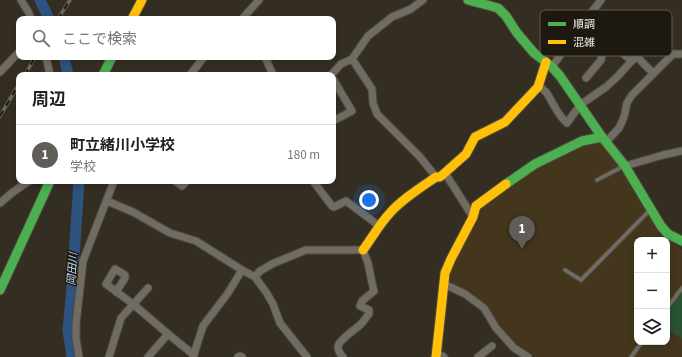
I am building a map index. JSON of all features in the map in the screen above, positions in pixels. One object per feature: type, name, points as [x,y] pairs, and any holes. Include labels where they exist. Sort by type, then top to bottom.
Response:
[{"type":"street","points":[[21,0],[30,16]]},
{"type":"street","points":[[134,16],[142,0]]},
{"type":"street","points":[[245,16],[259,0]]},
{"type":"street","points":[[333,72],[341,64],[352,59],[368,36],[392,17],[411,9],[423,0]]},
{"type":"street","points":[[468,0],[498,8],[534,52],[549,64],[560,76],[604,140],[625,166],[661,226],[668,234],[682,242]]},
{"type":"street","points":[[593,10],[601,0]]},
{"type":"street","points":[[672,55],[682,54]]},
{"type":"street","points":[[0,72],[16,55]]},
{"type":"street","points":[[255,277],[260,271],[274,263],[306,250],[363,250],[372,240],[379,226],[402,201],[440,175],[466,154],[475,137],[505,122],[538,87],[549,64],[556,56]]},
{"type":"street","points":[[586,78],[601,60],[602,56]]},
{"type":"street","points":[[626,56],[632,61]]},
{"type":"street","points":[[538,85],[546,92],[554,107],[563,120],[567,123],[580,105],[612,82],[636,56],[653,74]]},
{"type":"street","points":[[439,356],[445,273],[473,217],[476,206],[534,164],[582,141],[604,140],[619,128],[627,103],[632,95],[671,56]]},
{"type":"street","points":[[352,59],[372,89],[373,103],[376,114],[440,175],[473,217]]},
{"type":"street","points":[[47,60],[49,72]]},
{"type":"street","points":[[104,72],[110,60]]},
{"type":"street","points":[[192,72],[202,60]]},
{"type":"street","points":[[266,60],[272,72]]},
{"type":"street","points":[[336,84],[352,111],[336,119]]},
{"type":"street","points":[[625,166],[682,151]]},
{"type":"street","points":[[0,203],[25,184]]},
{"type":"street","points":[[0,290],[49,184]]},
{"type":"street","points":[[79,357],[76,339],[76,324],[83,261],[113,184]]},
{"type":"street","points":[[315,184],[332,206],[334,207],[346,201],[379,226]]},
{"type":"street","points":[[107,201],[133,212],[170,234],[196,242],[255,277],[273,304],[280,323],[307,357]]},
{"type":"street","points":[[344,357],[339,353],[339,344],[352,330],[360,325],[369,314],[369,310],[360,306],[362,301],[374,291],[368,263],[363,250]]},
{"type":"street","points":[[116,292],[133,304],[193,356],[203,326],[228,293],[242,270]]},
{"type":"street","points":[[444,284],[465,294],[484,308],[496,328],[514,348],[528,357]]},
{"type":"street","points":[[109,357],[121,318],[148,288]]},
{"type":"street","points":[[148,357],[168,334]]},
{"type":"street","points":[[478,357],[492,346]]},
{"type":"street","points":[[238,357],[242,357]]},
{"type":"lane","points":[[597,180],[625,166]]},
{"type":"lane","points":[[566,270],[581,280],[651,210]]},
{"type":"lane","points":[[670,304],[682,288]]},
{"type":"lane","points":[[631,357],[640,345]]},
{"type":"shaded area","points":[[599,141],[622,170],[647,209],[644,217],[649,216],[658,230],[665,237],[634,237],[634,345],[670,345],[670,241],[682,250],[682,357],[535,357],[523,349],[515,347],[478,300],[448,281],[448,272],[479,208],[541,166],[582,146]]},
{"type":"green space","points":[[682,292],[682,339],[670,331],[670,309]]},
{"type":"waterway","name":"岡田川","points":[[40,0],[48,16]]},
{"type":"waterway","name":"岡田川","points":[[65,60],[67,72]]},
{"type":"waterway","name":"岡田川","points":[[72,357],[68,330],[79,184]]},
{"type":"railway","points":[[60,16],[70,0]]},
{"type":"railway","points":[[27,72],[33,60]]},
{"type":"railway","points":[[0,116],[16,89]]},
{"type":"traffic: fast","points":[[468,0],[498,8],[506,16],[517,33],[534,53],[552,67],[560,76],[602,137],[625,166],[661,226],[668,234],[682,241]]},
{"type":"traffic: fast","points":[[104,72],[110,60]]},
{"type":"traffic: fast","points":[[506,184],[535,164],[582,141],[602,137]]},
{"type":"traffic: fast","points":[[0,290],[49,184]]},
{"type":"traffic: slow","points":[[134,16],[142,0]]},
{"type":"traffic: slow","points":[[363,250],[385,218],[400,203],[436,177],[440,177],[466,154],[475,137],[505,122],[538,87],[546,62]]},
{"type":"traffic: slow","points":[[436,357],[445,273],[473,217],[476,206],[506,184]]},
{"type":"place","name":"町立緒川小学校","points":[[522,249]]}]
